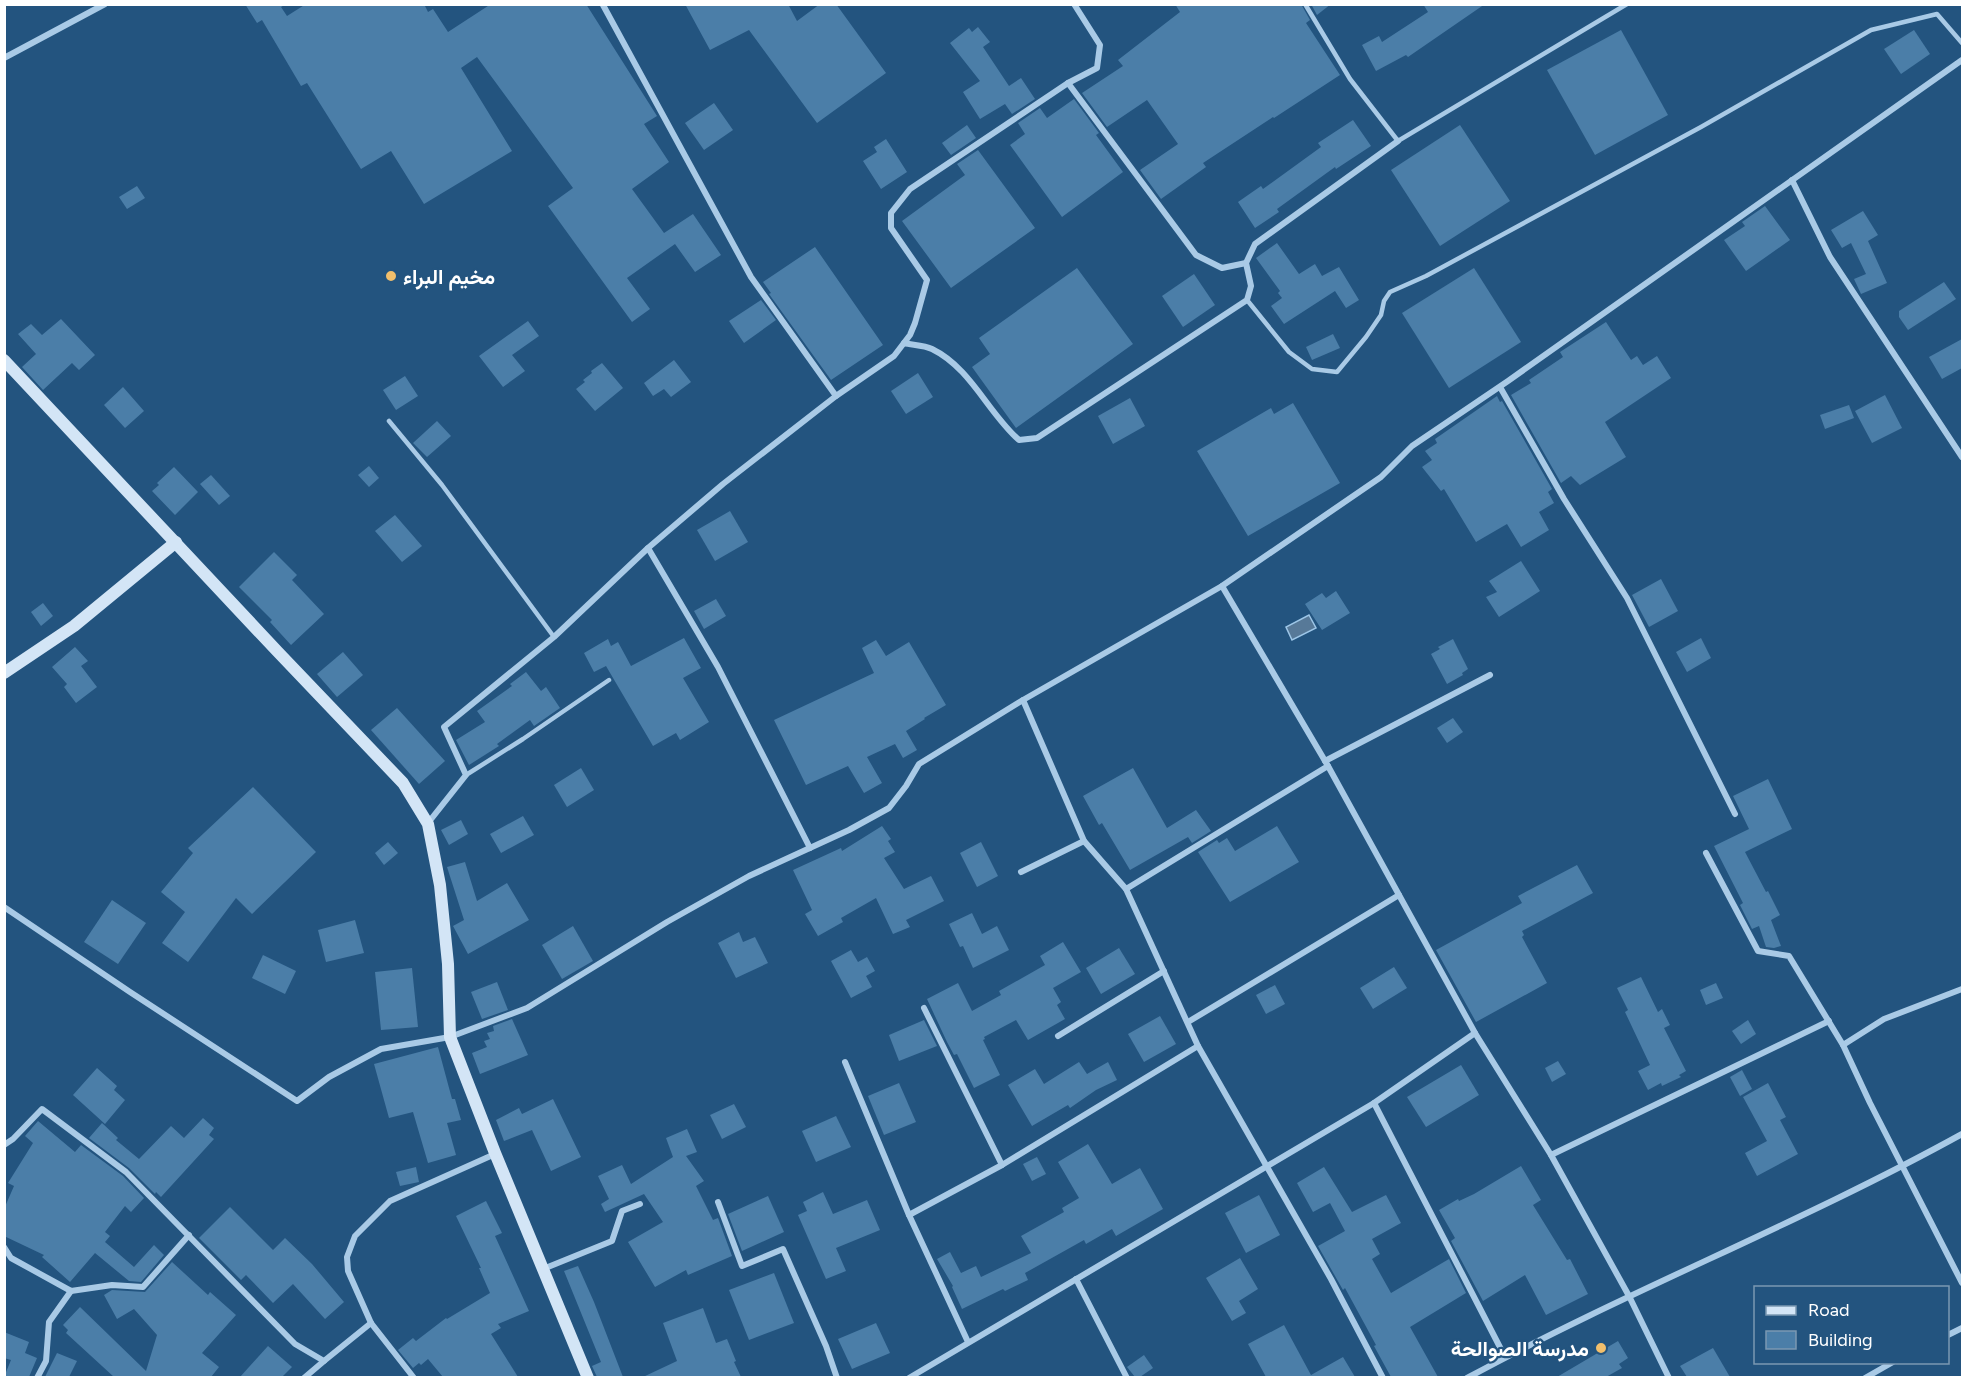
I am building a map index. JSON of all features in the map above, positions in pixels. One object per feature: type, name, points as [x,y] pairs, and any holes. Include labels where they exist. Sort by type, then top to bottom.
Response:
[{"type":"street","points":[[4,58],[105,4]]},
{"type":"street","points":[[428,824],[466,775],[444,727],[554,637],[648,548],[723,484],[836,396],[894,356],[915,323],[927,280],[891,228],[891,213],[910,189],[1068,83],[1097,68],[1100,45],[1074,4]]},
{"type":"street","points":[[603,5],[751,277],[836,396]]},
{"type":"street","points":[[4,907],[297,1101],[329,1077],[381,1049],[450,1037],[527,1008],[728,887],[849,830],[889,807],[906,786],[919,764],[1023,700],[1222,586],[1381,477],[1412,446],[1500,387],[1962,60]]},
{"type":"street","points":[[1068,83],[1196,255],[1222,268],[1246,263]]},
{"type":"street","points":[[904,343],[930,348],[952,362],[977,389],[1009,431],[1020,440],[1037,438],[1247,300],[1251,286],[1246,263],[1255,244],[1398,141]]},
{"type":"street","points":[[1792,180],[1830,257],[1962,457]]},
{"type":"street","points":[[4,360],[403,783],[428,824],[440,885],[448,964],[450,1037],[495,1154],[588,1377]]},
{"type":"street","points":[[1500,387],[1564,499],[1627,598],[1735,814]]},
{"type":"street","points":[[4,673],[74,626],[176,542]]},
{"type":"street","points":[[648,548],[718,667],[810,848]]},
{"type":"street","points":[[1222,586],[1327,764],[1475,1033],[1551,1155],[1629,1296],[1669,1377]]},
{"type":"street","points":[[1126,889],[1327,764],[1490,675]]},
{"type":"street","points":[[1023,700],[1084,841],[1126,889],[1198,1046],[1383,1377]]},
{"type":"street","points":[[1021,872],[1084,841]]},
{"type":"street","points":[[1706,853],[1758,951],[1790,956],[1829,1021],[1962,1283]]},
{"type":"street","points":[[1188,1022],[1399,895]]},
{"type":"street","points":[[1058,1036],[1164,971]]},
{"type":"street","points":[[1843,1045],[1884,1019],[1962,989]]},
{"type":"street","points":[[924,1008],[1002,1165]]},
{"type":"street","points":[[1551,1155],[1829,1021]]},
{"type":"street","points":[[909,1377],[1374,1103],[1475,1033]]},
{"type":"street","points":[[909,1215],[1002,1165],[1198,1046]]},
{"type":"street","points":[[845,1062],[909,1215],[968,1342]]},
{"type":"street","points":[[1374,1103],[1505,1357]]},
{"type":"street","points":[[4,1146],[42,1109],[126,1172],[295,1344],[324,1361]]},
{"type":"street","points":[[1467,1377],[1629,1296],[1903,1167],[1962,1134]]},
{"type":"street","points":[[414,1377],[371,1323],[348,1271],[347,1257],[355,1236],[390,1201],[495,1154]]},
{"type":"street","points":[[718,1202],[742,1266],[783,1249],[826,1346],[837,1377]]},
{"type":"street","points":[[543,1269],[612,1241],[622,1211],[640,1204]]},
{"type":"street","points":[[4,1247],[11,1258],[71,1291],[112,1285],[143,1287],[189,1235]]},
{"type":"street","points":[[1076,1279],[1127,1377]]},
{"type":"street","points":[[37,1377],[46,1361],[49,1322],[71,1291]]},
{"type":"street","points":[[304,1377],[371,1323]]},
{"type":"street","points":[[1865,1377],[1889,1364]]},
{"type":"lane","points":[[1305,4],[1350,79],[1398,141],[1627,4]]},
{"type":"lane","points":[[1247,300],[1289,352],[1312,369],[1337,372],[1381,315],[1384,301],[1390,292],[1426,276],[1691,133],[1871,30],[1938,14],[1962,43]]},
{"type":"lane","points":[[389,421],[442,485],[554,637]]},
{"type":"lane","points":[[466,775],[609,680]]},
{"type":"water","points":[[1309,615],[1316,628],[1292,640],[1286,627]]},
{"type":"building","points":[[245,4],[286,4],[281,7],[287,16],[306,4],[424,4],[428,12],[433,9],[448,32],[491,4],[586,4],[657,116],[644,124],[669,162],[632,189],[664,233],[693,214],[721,255],[695,272],[675,244],[627,278],[650,309],[632,322],[548,206],[573,188],[477,57],[461,68],[512,151],[424,204],[391,151],[361,169],[307,83],[301,86],[262,20],[257,23]]},
{"type":"building","points":[[685,4],[788,4],[797,21],[820,4],[836,4],[886,73],[817,123],[749,30],[710,50]]},
{"type":"building","points":[[1175,4],[1301,4],[1310,20],[1306,23],[1340,75],[1203,163],[1206,167],[1161,199],[1140,170],[1178,144],[1147,100],[1107,127],[1082,93],[1123,66],[1118,60],[1180,12]]},
{"type":"building","points":[[1311,4],[1331,4],[1317,15]]},
{"type":"building","points":[[1423,4],[1485,4],[1408,57],[1406,55],[1376,71],[1362,45],[1379,36],[1382,42],[1428,12]]},
{"type":"building","points":[[978,27],[990,42],[983,47],[1009,86],[1021,78],[1035,99],[1012,114],[1005,104],[980,119],[963,92],[980,81],[950,43],[969,28],[972,32]]},
{"type":"building","points":[[1621,30],[1668,115],[1595,155],[1547,70]]},
{"type":"building","points":[[1914,30],[1930,54],[1901,74],[1884,49]]},
{"type":"building","points":[[1074,99],[1099,133],[1096,135],[1123,172],[1062,217],[1010,145],[1025,134],[1018,123],[1040,108],[1047,118]]},
{"type":"building","points":[[714,103],[733,130],[704,150],[685,123]]},
{"type":"building","points":[[1353,120],[1371,146],[1336,169],[1335,167],[1277,209],[1279,212],[1255,228],[1238,202],[1261,186],[1263,189],[1321,147],[1318,143]]},
{"type":"building","points":[[967,125],[976,138],[951,155],[942,143]]},
{"type":"building","points":[[1460,125],[1510,201],[1440,246],[1391,170]]},
{"type":"building","points":[[886,139],[907,172],[881,189],[863,161],[877,152],[874,147]]},
{"type":"building","points":[[978,150],[1035,228],[951,288],[902,221],[965,175],[957,164]]},
{"type":"building","points":[[137,186],[145,198],[127,209],[119,197]]},
{"type":"building","points":[[1765,206],[1790,240],[1746,271],[1724,240],[1745,226],[1742,222]]},
{"type":"building","points":[[1863,211],[1878,235],[1868,241],[1887,283],[1861,294],[1854,279],[1866,274],[1851,243],[1842,248],[1831,230]]},
{"type":"building","points":[[1277,243],[1299,274],[1315,264],[1322,276],[1339,267],[1359,300],[1346,308],[1335,291],[1284,324],[1271,306],[1282,298],[1278,293],[1280,291],[1256,258]]},
{"type":"building","points":[[815,247],[883,345],[831,380],[769,294],[771,293],[763,282]]},
{"type":"building","points":[[1077,268],[1133,344],[1016,428],[972,367],[990,354],[979,338]]},
{"type":"building","points":[[1474,268],[1521,342],[1449,388],[1402,313]]},
{"type":"building","points":[[1194,274],[1215,305],[1183,327],[1162,296]]},
{"type":"building","points":[[1944,282],[1956,299],[1908,330],[1899,317],[1899,311]]},
{"type":"building","points":[[761,300],[776,320],[744,343],[729,321]]},
{"type":"building","points":[[61,319],[95,355],[79,370],[72,363],[43,390],[22,367],[36,354],[18,334],[31,324],[42,335]]},
{"type":"building","points":[[528,321],[539,336],[512,355],[525,371],[503,387],[479,356]]},
{"type":"building","points":[[1606,322],[1631,360],[1637,356],[1643,365],[1657,356],[1671,378],[1605,422],[1626,457],[1580,485],[1571,476],[1561,483],[1511,395],[1531,383],[1529,380],[1563,357],[1560,352]]},
{"type":"building","points":[[1333,334],[1340,348],[1312,360],[1306,347]]},
{"type":"building","points":[[1962,339],[1962,368],[1942,379],[1929,357]]},
{"type":"building","points":[[674,360],[691,382],[671,397],[664,389],[653,396],[644,383]]},
{"type":"building","points":[[602,363],[623,388],[595,411],[576,389],[585,382],[583,380],[592,373],[591,371]]},
{"type":"building","points":[[918,373],[933,397],[906,414],[891,391]]},
{"type":"building","points":[[405,376],[418,396],[396,410],[383,390]]},
{"type":"building","points":[[123,387],[144,411],[125,428],[104,405]]},
{"type":"building","points":[[1885,395],[1902,428],[1872,443],[1855,411]]},
{"type":"building","points":[[1497,396],[1552,489],[1548,492],[1554,503],[1539,512],[1549,530],[1521,547],[1507,524],[1476,542],[1444,489],[1441,491],[1422,467],[1432,460],[1425,451],[1437,443],[1435,439]]},
{"type":"building","points":[[1130,398],[1145,426],[1113,444],[1098,416]]},
{"type":"building","points":[[1293,403],[1340,483],[1248,536],[1197,451],[1271,408],[1274,414]]},
{"type":"building","points":[[1849,405],[1854,418],[1825,429],[1820,415]]},
{"type":"building","points":[[437,421],[451,436],[427,457],[413,443]]},
{"type":"building","points":[[369,466],[379,478],[369,487],[358,475]]},
{"type":"building","points":[[174,467],[198,492],[175,515],[152,491]]},
{"type":"building","points":[[211,475],[230,496],[219,505],[200,484]]},
{"type":"building","points":[[730,511],[748,542],[715,561],[697,530]]},
{"type":"building","points":[[395,515],[422,546],[402,562],[375,531]]},
{"type":"building","points":[[274,552],[297,575],[292,580],[324,614],[291,645],[270,622],[272,620],[239,587]]},
{"type":"building","points":[[1521,561],[1540,591],[1499,617],[1486,597],[1497,592],[1489,581]]},
{"type":"building","points":[[1661,579],[1678,611],[1649,627],[1632,595]]},
{"type":"building","points":[[1336,591],[1350,613],[1322,630],[1305,604],[1322,593],[1326,598]]},
{"type":"building","points":[[716,599],[726,616],[704,629],[694,611]]},
{"type":"building","points":[[43,603],[53,616],[41,626],[31,612]]},
{"type":"building","points":[[684,638],[701,668],[683,678],[709,722],[680,740],[676,733],[653,746],[606,666],[594,672],[584,653],[608,639],[611,646],[618,642],[631,666]]},
{"type":"building","points":[[1701,638],[1711,658],[1687,672],[1676,652]]},
{"type":"building","points":[[1453,639],[1468,669],[1462,673],[1463,675],[1447,684],[1431,654],[1440,649],[1438,647]]},
{"type":"building","points":[[876,640],[886,656],[909,642],[946,705],[906,731],[917,750],[903,758],[895,744],[867,757],[882,783],[864,793],[848,766],[806,785],[774,720],[874,673],[862,648]]},
{"type":"building","points":[[75,647],[88,661],[81,666],[97,687],[76,703],[64,687],[67,684],[52,667]]},
{"type":"building","points":[[343,652],[363,675],[337,697],[317,674]]},
{"type":"building","points":[[526,672],[541,691],[546,687],[560,708],[534,726],[530,720],[497,744],[499,746],[469,765],[456,740],[485,722],[477,711],[512,686],[510,684]]},
{"type":"building","points":[[397,708],[445,761],[419,784],[371,730]]},
{"type":"building","points":[[1453,718],[1463,732],[1447,743],[1437,728]]},
{"type":"building","points":[[581,768],[594,790],[567,807],[554,785]]},
{"type":"building","points":[[1133,768],[1167,828],[1196,810],[1211,831],[1192,843],[1188,837],[1130,870],[1102,823],[1099,825],[1083,796]]},
{"type":"building","points":[[1768,779],[1792,829],[1745,852],[1780,915],[1771,920],[1781,946],[1774,948],[1766,947],[1759,926],[1752,929],[1740,905],[1743,903],[1714,846],[1749,829],[1733,796]]},
{"type":"building","points":[[253,787],[316,852],[252,914],[236,898],[188,962],[162,943],[185,912],[161,892],[193,853],[188,848]]},
{"type":"building","points":[[523,816],[534,835],[501,853],[490,834]]},
{"type":"building","points":[[461,820],[468,834],[449,845],[441,830]]},
{"type":"building","points":[[882,826],[891,839],[888,841],[895,852],[884,858],[904,889],[931,876],[944,901],[906,920],[910,927],[893,934],[876,898],[841,918],[843,922],[818,936],[805,914],[812,910],[793,870],[841,848],[842,851]]},
{"type":"building","points":[[1277,826],[1299,862],[1230,902],[1198,852],[1217,840],[1219,843],[1227,838],[1235,851]]},
{"type":"building","points":[[388,842],[398,853],[384,865],[375,853]]},
{"type":"building","points":[[981,842],[998,876],[977,887],[960,853]]},
{"type":"building","points":[[465,862],[477,901],[507,883],[529,920],[468,954],[453,926],[464,920],[447,867]]},
{"type":"building","points":[[1577,865],[1593,893],[1522,931],[1524,935],[1522,937],[1547,983],[1476,1022],[1436,950],[1522,903],[1518,896]]},
{"type":"building","points":[[112,900],[146,923],[118,964],[84,942]]},
{"type":"building","points":[[972,913],[982,934],[997,926],[1009,950],[973,968],[949,924]]},
{"type":"building","points":[[355,920],[364,953],[326,962],[318,930]]},
{"type":"building","points":[[573,926],[593,961],[562,979],[542,945]]},
{"type":"building","points":[[739,932],[743,942],[755,937],[768,963],[736,978],[718,943]]},
{"type":"building","points":[[1063,942],[1081,972],[1053,988],[1061,1002],[1057,1005],[1065,1019],[1028,1040],[1016,1020],[984,1037],[983,1040],[1000,1075],[974,1088],[957,1054],[954,1055],[947,1042],[927,999],[958,983],[972,1011],[1001,995],[999,991],[1045,965],[1040,956]]},
{"type":"building","points":[[1119,948],[1135,974],[1101,994],[1086,968]]},
{"type":"building","points":[[851,950],[858,962],[867,957],[875,971],[866,976],[872,987],[851,998],[831,961]]},
{"type":"building","points":[[263,955],[296,971],[285,994],[252,978]]},
{"type":"building","points":[[1394,967],[1407,988],[1373,1009],[1360,988]]},
{"type":"building","points":[[412,968],[418,1027],[381,1030],[375,972]]},
{"type":"building","points":[[1641,977],[1658,1012],[1662,1009],[1670,1025],[1664,1028],[1686,1071],[1679,1075],[1681,1077],[1648,1090],[1638,1071],[1650,1065],[1625,1012],[1628,1010],[1617,988]]},
{"type":"building","points":[[497,982],[508,1010],[482,1019],[471,992]]},
{"type":"building","points":[[1716,983],[1723,998],[1706,1005],[1700,990]]},
{"type":"building","points":[[1275,985],[1285,1004],[1266,1014],[1256,995]]},
{"type":"building","points":[[1160,1016],[1176,1044],[1144,1062],[1128,1034]]},
{"type":"building","points":[[512,1019],[528,1055],[480,1074],[472,1053],[487,1047],[484,1041],[490,1039],[487,1033],[494,1031],[493,1026]]},
{"type":"building","points":[[924,1020],[937,1046],[899,1061],[889,1035]]},
{"type":"building","points":[[1748,1020],[1756,1034],[1741,1044],[1732,1031]]},
{"type":"building","points":[[438,1047],[452,1099],[455,1099],[461,1120],[447,1123],[456,1155],[428,1163],[413,1112],[389,1118],[374,1064]]},
{"type":"building","points":[[1558,1061],[1566,1074],[1552,1082],[1545,1068]]},
{"type":"building","points":[[1079,1062],[1087,1074],[1108,1062],[1117,1080],[1096,1090],[1070,1108],[1068,1105],[1032,1126],[1008,1085],[1035,1069],[1044,1084]]},
{"type":"building","points":[[1461,1065],[1479,1095],[1426,1127],[1407,1097]]},
{"type":"building","points":[[97,1068],[117,1086],[114,1090],[125,1100],[105,1124],[73,1095]]},
{"type":"building","points":[[1742,1070],[1752,1089],[1740,1096],[1730,1077]]},
{"type":"building","points":[[899,1083],[916,1122],[884,1135],[868,1096]]},
{"type":"building","points":[[1768,1083],[1786,1117],[1780,1120],[1798,1154],[1757,1176],[1745,1153],[1767,1141],[1743,1097]]},
{"type":"building","points":[[553,1099],[581,1157],[551,1171],[532,1130],[504,1141],[496,1120],[519,1108],[522,1114]]},
{"type":"building","points":[[734,1104],[746,1127],[722,1139],[710,1115]]},
{"type":"building","points":[[836,1116],[851,1147],[816,1162],[802,1131]]},
{"type":"building","points":[[203,1118],[214,1128],[209,1135],[214,1139],[161,1197],[156,1192],[155,1194],[129,1168],[89,1138],[102,1123],[118,1138],[116,1140],[139,1159],[171,1126],[184,1138]]},
{"type":"building","points":[[38,1121],[75,1152],[81,1145],[123,1176],[144,1198],[131,1212],[125,1206],[105,1232],[110,1236],[105,1242],[134,1267],[154,1245],[164,1255],[141,1282],[129,1281],[95,1253],[70,1282],[42,1257],[44,1255],[4,1236],[4,1209],[14,1186],[8,1183],[33,1143],[25,1136]]},
{"type":"building","points":[[687,1129],[697,1152],[686,1156],[704,1181],[696,1186],[713,1220],[718,1218],[732,1256],[688,1275],[686,1270],[655,1287],[628,1242],[663,1222],[644,1194],[605,1212],[601,1204],[609,1199],[598,1176],[622,1165],[631,1184],[673,1157],[666,1138]]},
{"type":"building","points":[[1088,1144],[1112,1184],[1140,1168],[1163,1209],[1116,1236],[1112,1229],[1086,1244],[1084,1240],[1025,1273],[1028,1280],[1005,1291],[1003,1289],[962,1309],[953,1286],[937,1259],[950,1252],[961,1273],[976,1266],[981,1277],[1031,1253],[1021,1236],[1064,1212],[1062,1208],[1079,1198],[1058,1162]]},
{"type":"building","points":[[1037,1157],[1046,1174],[1032,1181],[1023,1164]]},
{"type":"building","points":[[1521,1166],[1541,1200],[1533,1205],[1567,1260],[1570,1259],[1588,1294],[1546,1315],[1525,1275],[1483,1301],[1451,1241],[1455,1238],[1439,1210],[1458,1199],[1459,1201],[1474,1194]]},
{"type":"building","points":[[416,1167],[419,1182],[400,1186],[396,1172]]},
{"type":"building","points":[[1324,1167],[1352,1212],[1386,1195],[1401,1223],[1372,1239],[1380,1254],[1372,1259],[1391,1293],[1449,1259],[1466,1293],[1410,1327],[1438,1377],[1391,1377],[1345,1288],[1343,1290],[1318,1246],[1345,1231],[1330,1203],[1313,1212],[1297,1183]]},
{"type":"building","points":[[823,1192],[833,1214],[867,1200],[880,1230],[836,1248],[846,1271],[826,1279],[798,1215],[807,1211],[803,1202]]},
{"type":"building","points":[[1259,1195],[1280,1235],[1246,1253],[1225,1213]]},
{"type":"building","points":[[768,1196],[784,1232],[742,1251],[728,1214]]},
{"type":"building","points":[[486,1201],[502,1233],[495,1236],[529,1311],[498,1324],[501,1328],[491,1334],[518,1377],[443,1377],[428,1359],[413,1368],[398,1350],[413,1338],[416,1341],[446,1318],[490,1293],[479,1268],[481,1268],[456,1216]]},
{"type":"building","points":[[230,1207],[273,1250],[285,1238],[312,1264],[344,1302],[325,1319],[293,1284],[273,1303],[246,1275],[241,1280],[199,1238]]},
{"type":"building","points":[[1240,1258],[1258,1289],[1239,1301],[1246,1313],[1232,1321],[1206,1278]]},
{"type":"building","points":[[172,1262],[208,1295],[210,1292],[236,1315],[202,1353],[219,1367],[211,1377],[114,1377],[66,1333],[68,1330],[63,1325],[80,1307],[146,1371],[157,1335],[134,1309],[117,1319],[104,1295],[112,1290],[145,1292]]},
{"type":"building","points":[[578,1266],[623,1377],[597,1377],[592,1366],[601,1362],[564,1271]]},
{"type":"building","points":[[774,1273],[794,1323],[749,1340],[729,1290]]},
{"type":"building","points":[[703,1308],[716,1343],[727,1339],[741,1377],[643,1377],[677,1361],[663,1323]]},
{"type":"building","points":[[876,1323],[890,1353],[852,1369],[838,1339]]},
{"type":"building","points":[[1284,1325],[1311,1375],[1343,1357],[1355,1377],[1266,1377],[1248,1344]]},
{"type":"building","points":[[4,1332],[29,1342],[25,1353],[37,1358],[29,1377],[4,1377],[11,1360],[4,1358]]},
{"type":"building","points":[[1618,1341],[1628,1358],[1619,1364],[1622,1368],[1606,1377],[1557,1377]]},
{"type":"building","points":[[268,1346],[292,1367],[282,1377],[240,1377]]},
{"type":"building","points":[[1713,1348],[1730,1377],[1687,1377],[1680,1366]]},
{"type":"building","points":[[57,1353],[77,1361],[69,1377],[45,1377]]},
{"type":"building","points":[[1144,1355],[1153,1368],[1140,1377],[1135,1377],[1127,1367]]},
{"type":"place","name":"مخيم البراء","points":[[391,276]]},
{"type":"place","name":"مدرسة الصوالحة","points":[[1601,1348]]}]
